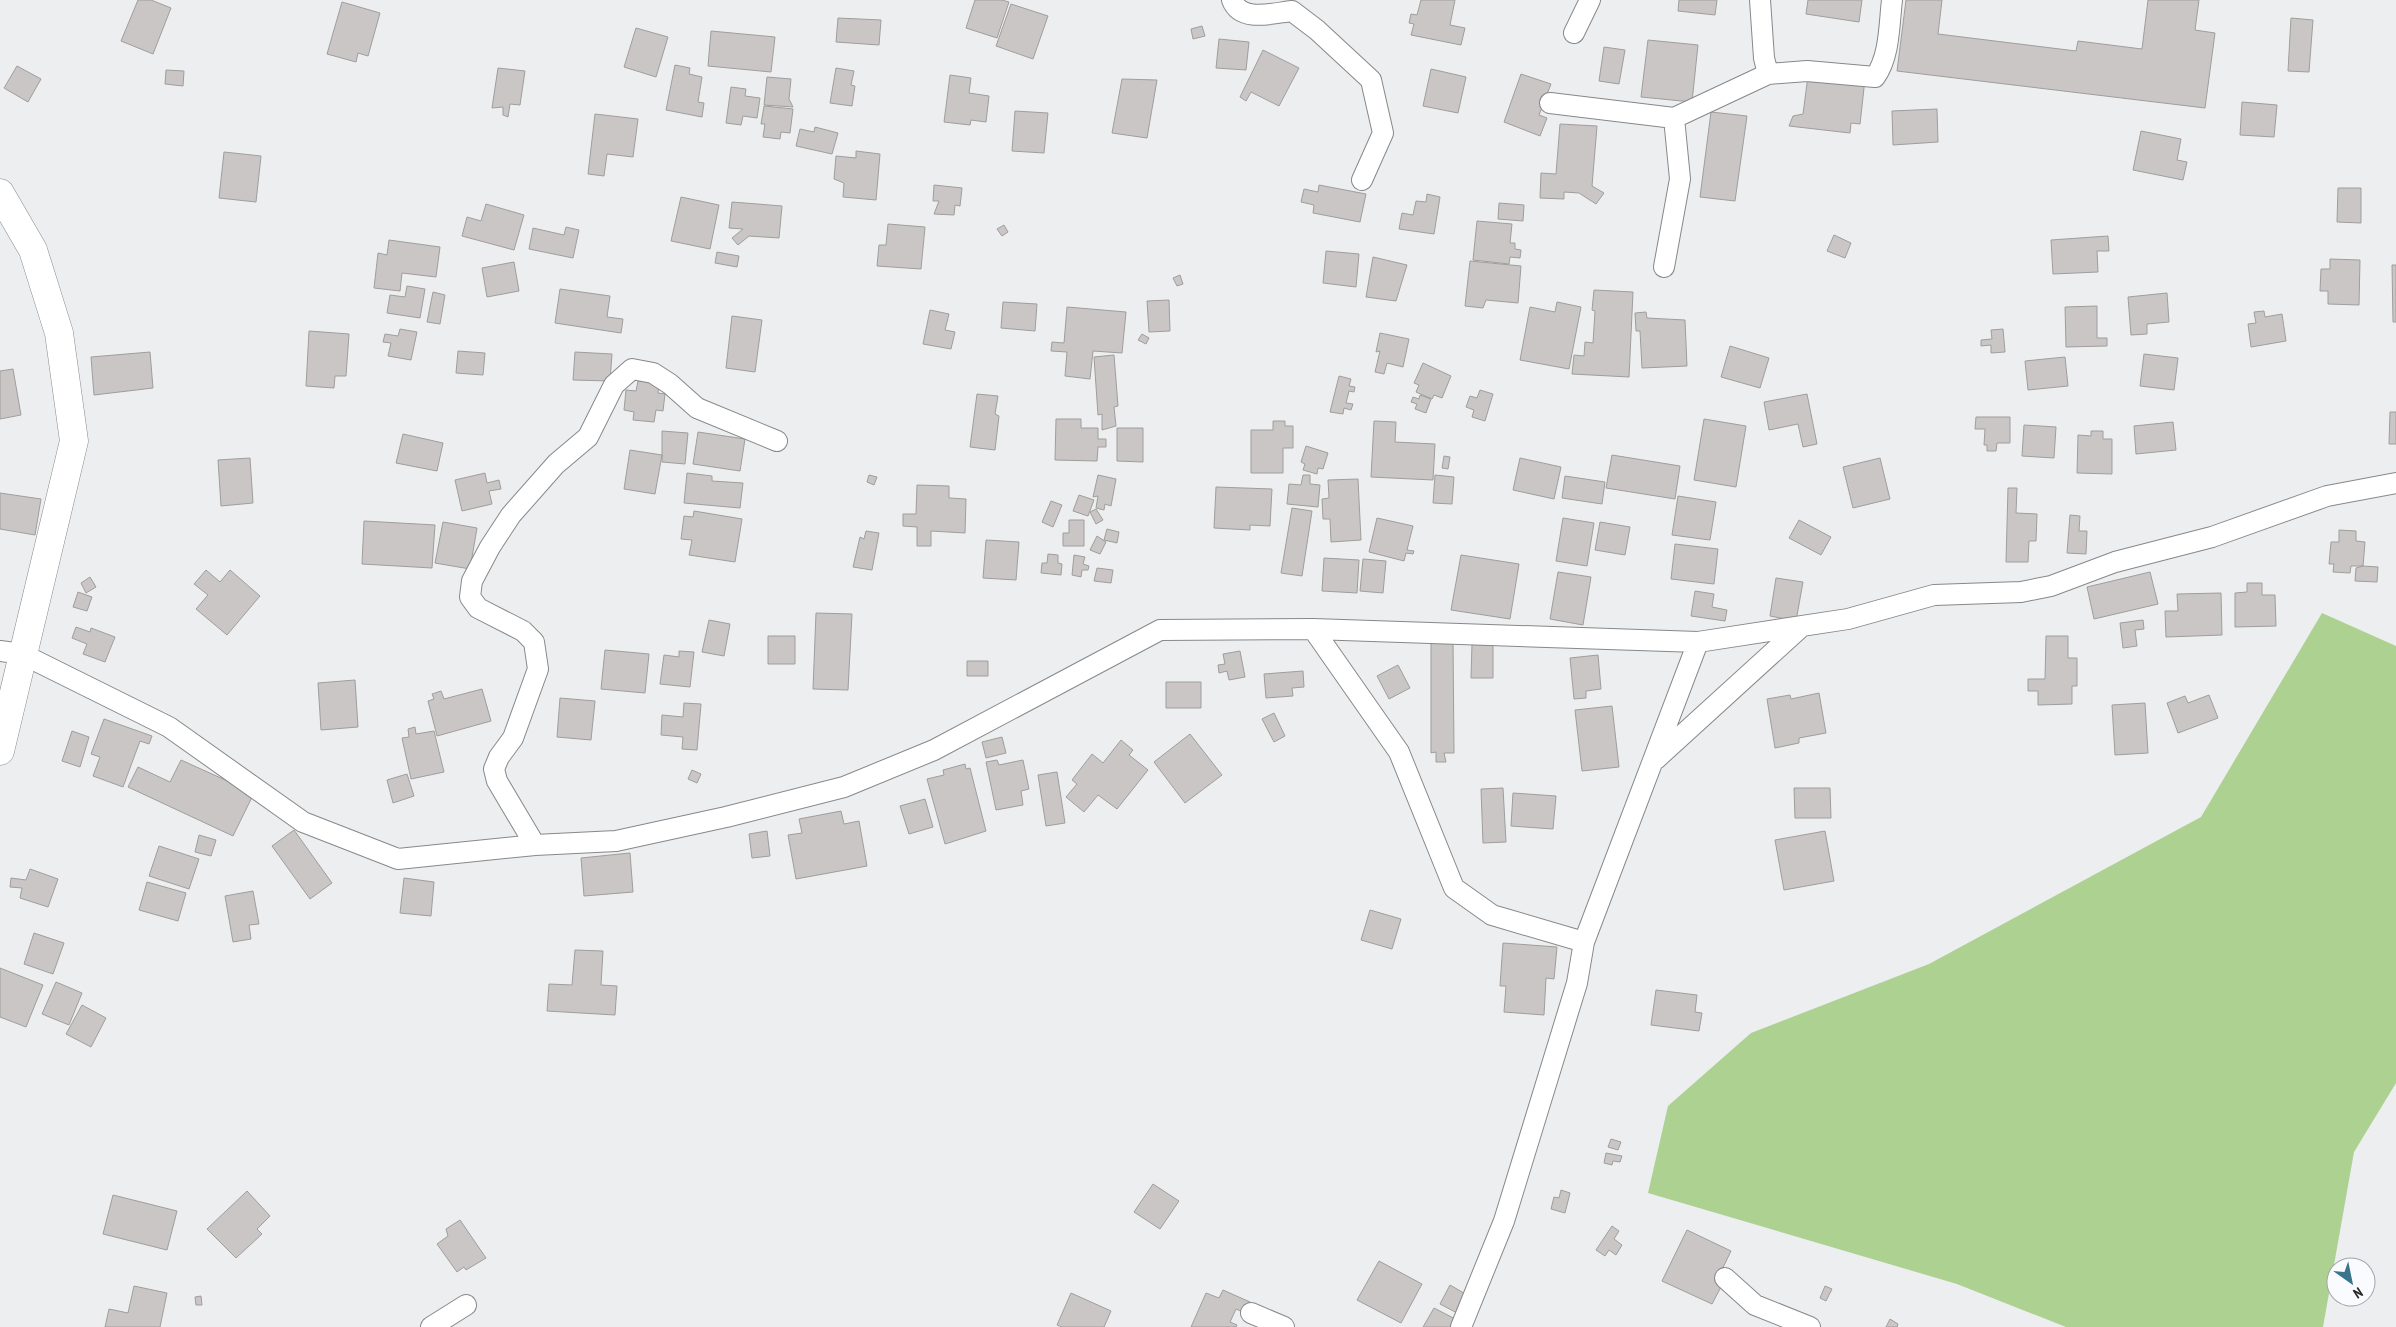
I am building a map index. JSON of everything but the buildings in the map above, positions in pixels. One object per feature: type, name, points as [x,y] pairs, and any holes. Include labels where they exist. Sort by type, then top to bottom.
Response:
[{"type":"main road","points":[[0,193],[33,250],[59,333],[74,442],[11,653],[0,751]]},
{"type":"street","points":[[1232,0],[1234,6],[1251,16],[1292,11],[1317,30],[1371,80],[1383,133],[1362,180]]},
{"type":"street","points":[[1574,33],[1590,0]]},
{"type":"street","points":[[1760,0],[1764,58],[1768,74]]},
{"type":"street","points":[[1550,103],[1674,118],[1768,74],[1807,72],[1876,77],[1882,67],[1885,53],[1892,0]]},
{"type":"street","points":[[1664,268],[1680,179],[1674,118]]},
{"type":"street","points":[[535,845],[497,781],[494,769],[500,756],[513,738],[538,669],[534,642],[523,631],[478,608],[470,596],[472,581],[490,547],[511,514],[550,471],[588,437],[614,385],[632,368],[652,373],[670,384],[697,408],[777,441]]},
{"type":"street","points":[[11,653],[169,727],[303,822],[398,859],[535,845],[616,841],[726,817],[844,787],[934,750],[1160,630],[1313,629],[1698,642],[1848,619],[1934,595],[2021,592],[2051,586],[2115,562],[2212,537],[2328,496],[2396,483]]},
{"type":"street","points":[[1654,761],[1802,626]]},
{"type":"street","points":[[1313,629],[1399,752],[1454,888],[1492,915],[1584,942]]},
{"type":"street","points":[[1461,1327],[1504,1221],[1572,1001],[1584,942],[1698,642]]},
{"type":"street","points":[[1725,1278],[1755,1304],[1810,1327]]},
{"type":"street","points":[[431,1327],[466,1305]]},
{"type":"street","points":[[1251,1313],[1284,1327]]},
{"type":"green space","points":[[2322,613],[2396,646],[2396,1083],[2354,1152],[2335,1257],[2326,1257],[2327,1307],[2323,1327],[2066,1327],[1957,1284],[1648,1193],[1668,1106],[1751,1033],[1929,964],[2201,817]]}]
